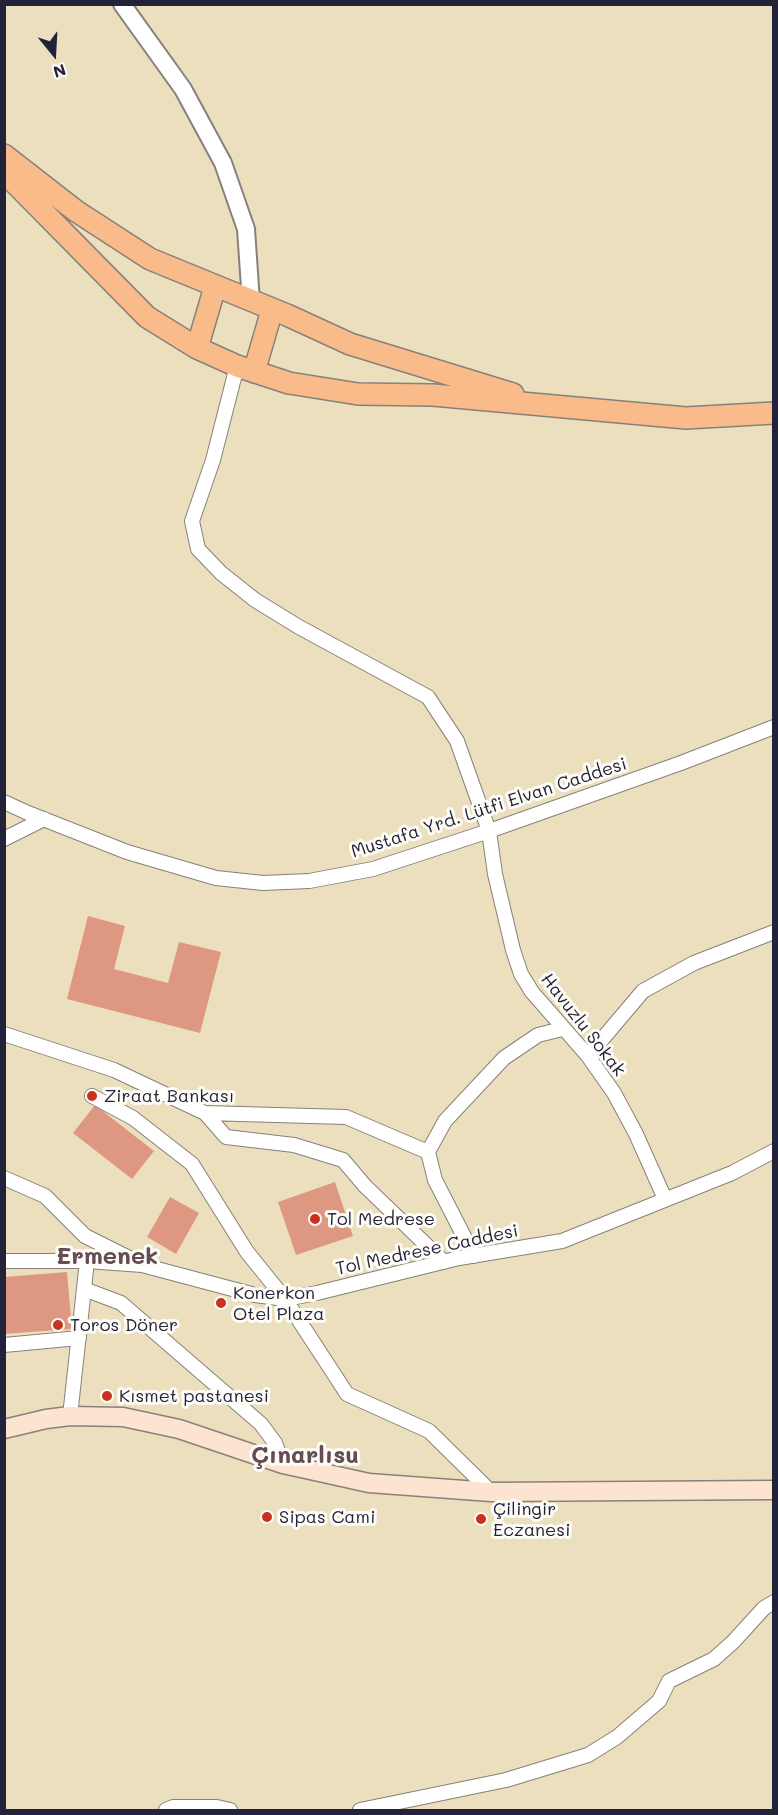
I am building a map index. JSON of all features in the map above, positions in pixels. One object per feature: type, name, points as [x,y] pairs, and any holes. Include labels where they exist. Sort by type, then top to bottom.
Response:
[{"type":"main road","points":[[4,155],[76,212],[150,259],[350,344],[421,364],[551,406]]},
{"type":"main road","points":[[4,172],[147,317],[197,348],[246,369],[289,383],[358,394],[433,394],[686,418],[774,413]]},
{"type":"main road","points":[[197,348],[215,287]]},
{"type":"main road","points":[[246,369],[272,310]]},
{"type":"main road","points":[[4,1429],[70,1416],[123,1417],[179,1429],[283,1464],[369,1483],[491,1492],[774,1490]]},
{"type":"street","points":[[122,4],[183,88],[223,163],[246,229],[251,302]]},
{"type":"street","name":"Havuzlu Sokak","points":[[246,369],[192,521],[198,549],[221,573],[255,600],[299,627],[428,697],[457,741],[489,831],[498,885],[521,974],[532,992],[588,1056],[614,1093],[636,1134],[665,1199]]},
{"type":"street","name":"Mustafa Yrd. Lütfi Elvan Caddesi","points":[[4,802],[127,852],[216,878],[263,883],[309,881],[373,869],[489,831],[681,763],[774,727]]},
{"type":"street","points":[[4,839],[44,819]]},
{"type":"street","points":[[588,1056],[643,991],[694,963],[774,932]]},
{"type":"street","points":[[474,1256],[435,1180],[428,1152],[446,1121],[504,1058],[538,1035],[562,1029]]},
{"type":"street","points":[[4,1034],[114,1070],[205,1113],[226,1137],[294,1145],[343,1160],[365,1186],[444,1262]]},
{"type":"street","points":[[92,1096],[134,1118],[192,1164],[247,1252],[285,1299],[347,1394],[429,1431],[491,1492]]},
{"type":"street","points":[[205,1113],[346,1117],[428,1152]]},
{"type":"street","name":"Tol Medrese Caddesi","points":[[142,1264],[255,1295],[285,1299],[444,1262],[562,1241],[732,1173],[774,1151]]},
{"type":"street","points":[[4,1178],[45,1196],[85,1236],[142,1264]]},
{"type":"street","points":[[4,1262],[87,1261],[142,1264]]},
{"type":"street","points":[[70,1416],[87,1261]]},
{"type":"street","points":[[84,1289],[121,1303],[261,1424],[275,1443],[283,1464]]},
{"type":"street","points":[[4,1345],[79,1338]]},
{"type":"street","points":[[360,1810],[506,1780],[588,1755],[617,1737],[659,1701],[669,1681],[714,1659],[764,1608],[774,1602]]},
{"type":"street","points":[[166,1810],[173,1807],[218,1807],[230,1810]]},
{"type":"building","points":[[88,916],[125,926],[114,969],[168,983],[179,942],[221,952],[200,1033],[67,999]]},
{"type":"building","points":[[95,1105],[154,1151],[132,1179],[73,1133]]},
{"type":"building","name":"Tol Medrese","points":[[335,1182],[353,1236],[296,1255],[278,1202]]},
{"type":"building","points":[[170,1197],[199,1213],[176,1254],[147,1237]]},
{"type":"building","points":[[67,1272],[72,1329],[4,1334],[4,1277]]},
{"type":"place","name":"Ziraat Bankası","points":[[92,1096]]},
{"type":"place","name":"Tol Medrese","points":[[315,1219]]},
{"type":"place","name":"Konerkon Otel Plaza","points":[[221,1303]]},
{"type":"place","name":"Toros Döner","points":[[58,1325]]},
{"type":"place","name":"Kısmet pastanesi","points":[[107,1396]]},
{"type":"place","name":"Sipas Cami","points":[[267,1517]]},
{"type":"place","name":"Çilingir Eczanesi","points":[[481,1519]]},
{"type":"district","name":"Ermenek","points":[[107,1257]]},
{"type":"district","name":"Çınarlısu","points":[[305,1456]]}]
